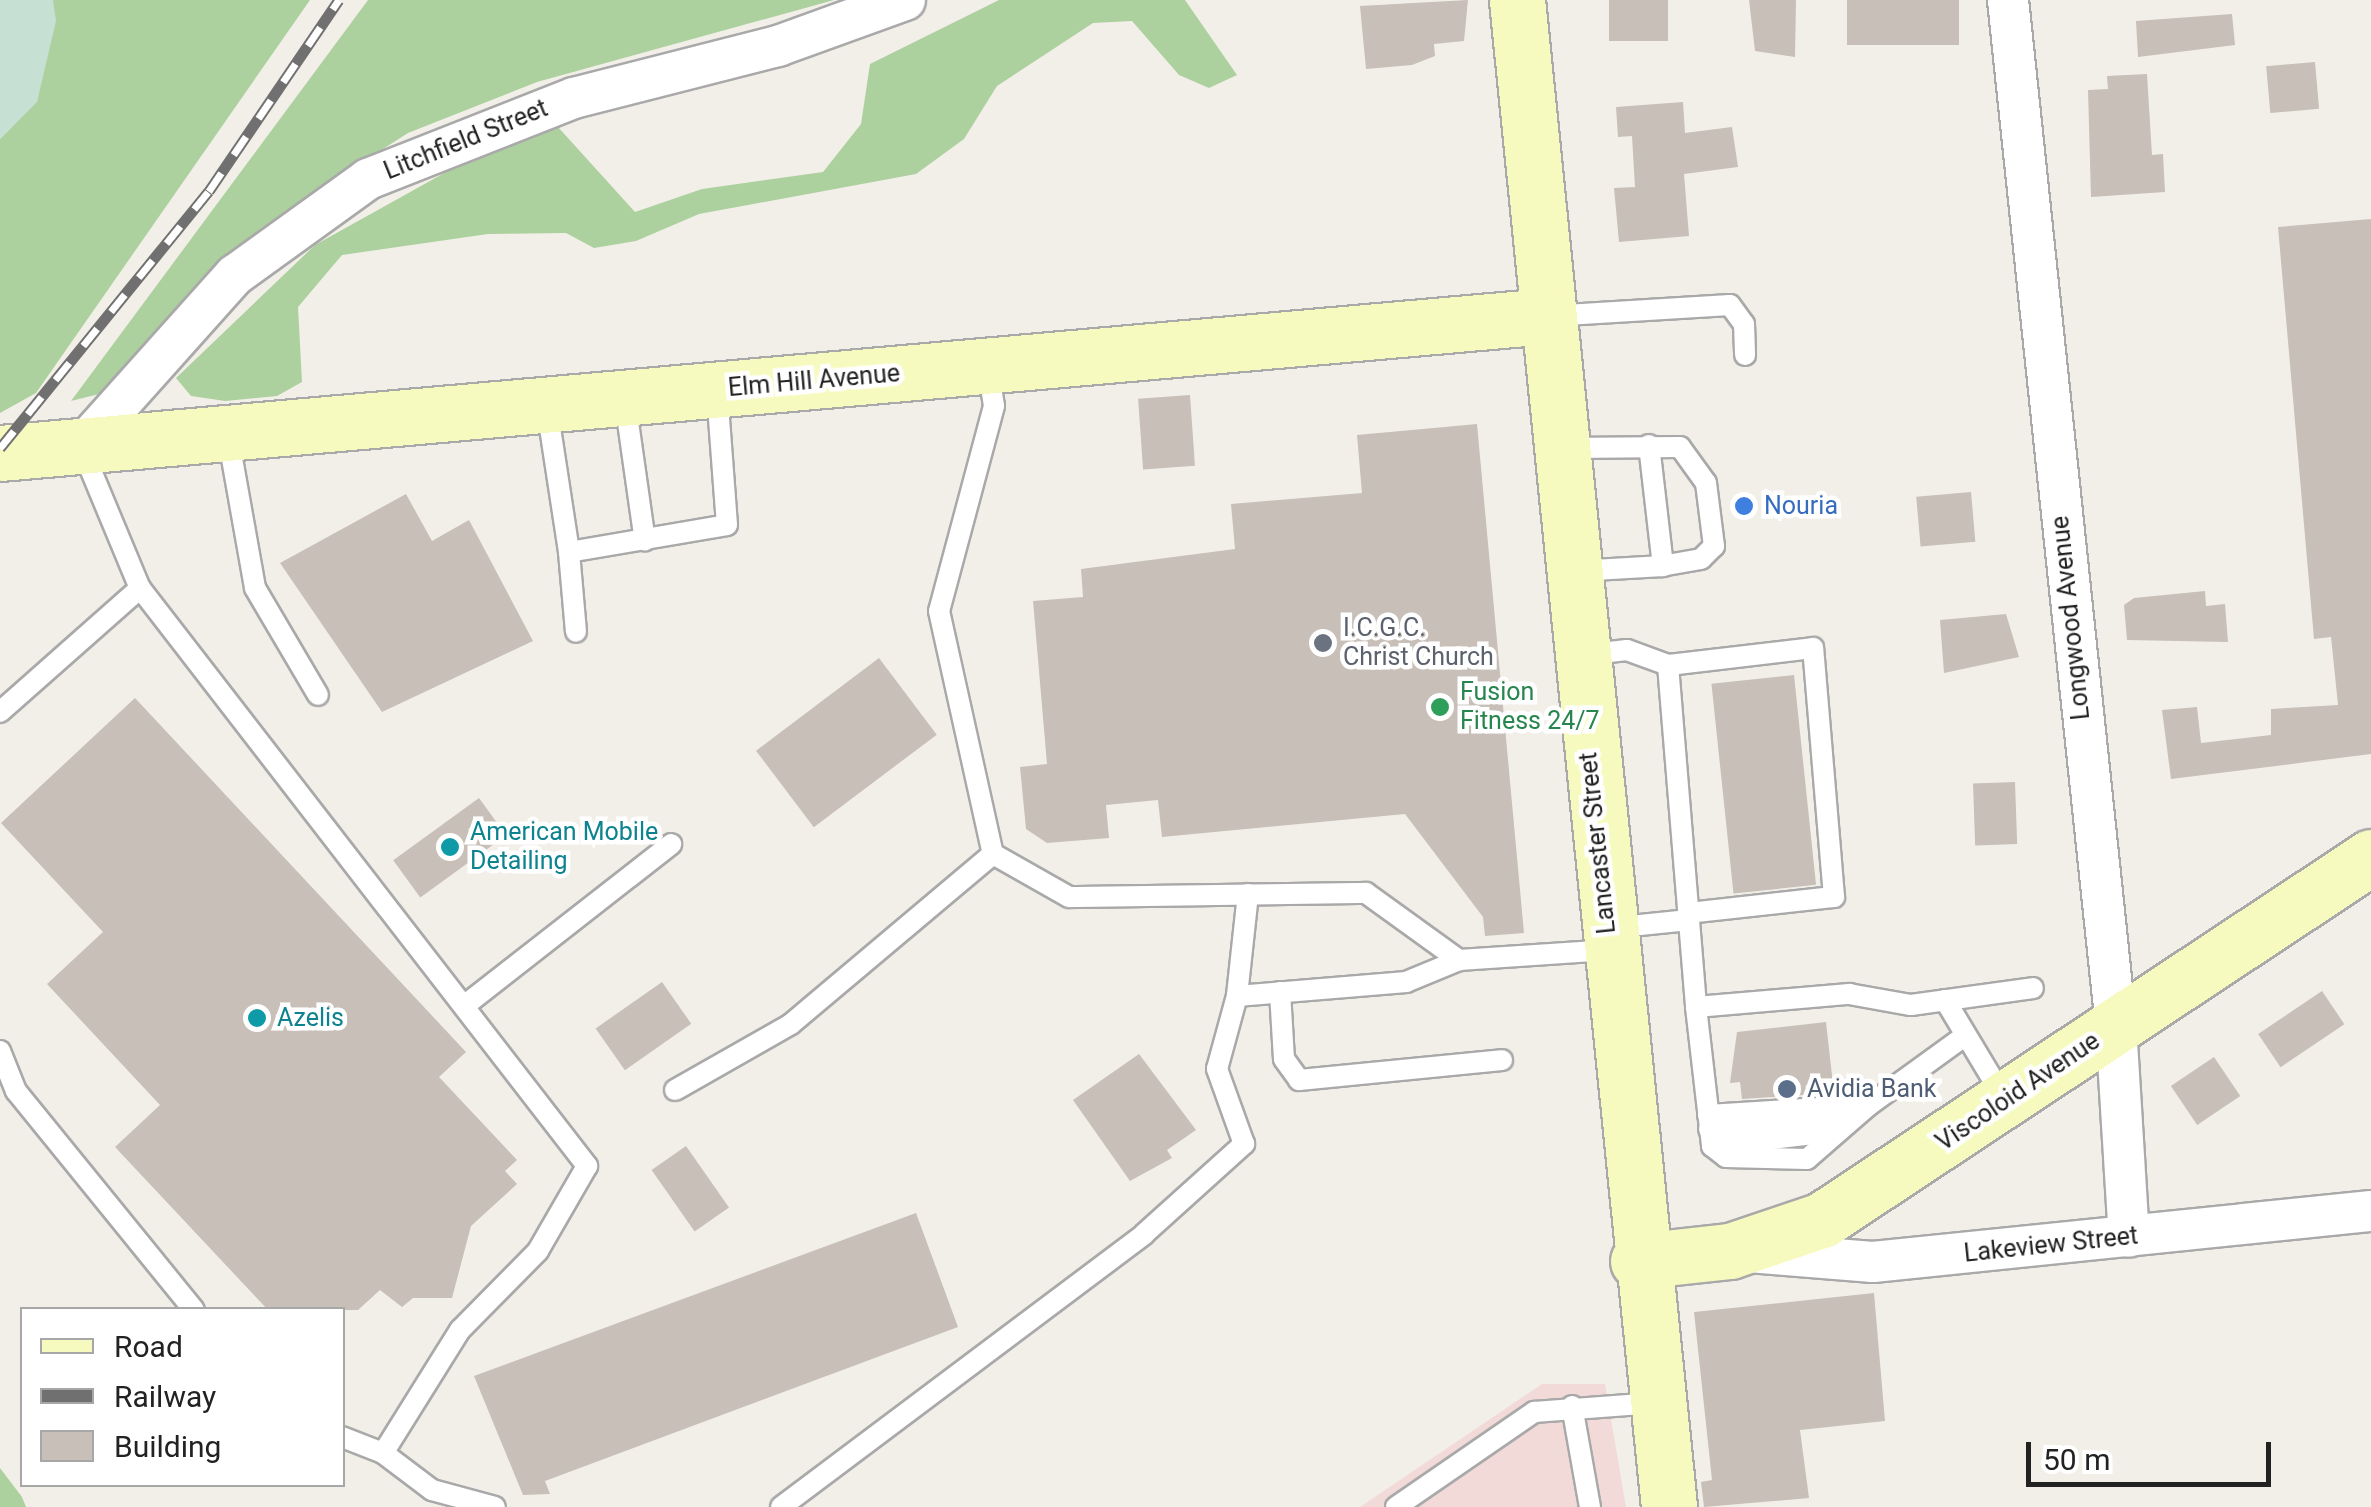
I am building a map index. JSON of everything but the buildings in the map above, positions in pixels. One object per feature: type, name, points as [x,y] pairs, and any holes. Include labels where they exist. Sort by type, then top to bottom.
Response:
[{"type":"main road","name":"Lancaster Street","points":[[1517,0],[1638,1262],[1669,1507]]},
{"type":"main road","name":"Elm Hill Avenue","points":[[81,448],[1547,316]]},
{"type":"main road","points":[[0,453],[81,448]]},
{"type":"main road","name":"Viscoloid Avenue","points":[[1638,1262],[1730,1251],[1822,1220],[2371,857]]},
{"type":"street","name":"Litchfield Street","points":[[81,448],[234,275],[368,180],[574,98],[778,46],[905,0]]},
{"type":"street","name":"Longwood Avenue","points":[[2008,0],[2116,1026],[2129,1237]]},
{"type":"street","name":"Lakeview Street","points":[[1730,1251],[1873,1262],[2371,1211]]},
{"type":"lane","points":[[1547,316],[1730,305],[1744,324],[1745,355]]},
{"type":"lane","points":[[988,366],[994,406],[939,611],[993,854],[1069,896],[1366,892],[1460,960]]},
{"type":"lane","points":[[569,552],[644,540],[732,518],[717,390]]},
{"type":"lane","points":[[624,398],[644,540]]},
{"type":"lane","points":[[546,406],[569,552],[576,632]]},
{"type":"lane","points":[[228,434],[255,588],[318,695]]},
{"type":"lane","points":[[1649,445],[1663,566]]},
{"type":"lane","points":[[1560,448],[1680,447],[1694,462],[1714,546],[1701,559],[1663,566],[1572,571]]},
{"type":"lane","points":[[81,448],[140,588],[587,1166],[538,1251],[460,1330],[383,1453]]},
{"type":"lane","points":[[0,712],[53,656],[140,588]]},
{"type":"lane","points":[[1237,996],[1406,982],[1460,960],[1607,939],[1688,916],[1834,897],[1813,648],[1668,665],[1627,650],[1580,655]]},
{"type":"lane","points":[[1668,665],[1710,1130]]},
{"type":"lane","points":[[464,1006],[672,844]]},
{"type":"lane","points":[[675,1090],[792,1024],[993,854]]},
{"type":"lane","points":[[781,1507],[1144,1234],[1244,1144],[1217,1068],[1237,996],[1248,894]]},
{"type":"lane","points":[[1696,1006],[1848,994],[1911,1005],[2033,988]]},
{"type":"lane","points":[[1280,992],[1284,1059],[1299,1080],[1502,1060]]},
{"type":"lane","points":[[1945,1000],[2005,1100]]},
{"type":"lane","points":[[1710,1130],[1823,1134],[1966,1036]]},
{"type":"lane","points":[[0,1051],[16,1091],[192,1307]]},
{"type":"lane","points":[[1710,1130],[1869,1106]]},
{"type":"lane","points":[[1396,1507],[1420,1500],[1519,1418],[1572,1406],[1656,1403]]},
{"type":"lane","points":[[1572,1406],[1590,1507]]},
{"type":"lane","points":[[345,1438],[383,1453],[432,1490],[495,1507]]},
{"type":"shaded area","points":[[1542,1384],[1605,1384],[1626,1507],[1360,1507]]},
{"type":"green space","points":[[0,0],[53,0],[56,21],[37,102],[0,139]]},
{"type":"green space","points":[[53,0],[310,0],[36,393],[0,413],[0,139],[37,101]]},
{"type":"green space","points":[[368,0],[834,0],[537,82],[408,133],[289,209],[103,393],[71,401]]},
{"type":"green space","points":[[999,0],[1185,0],[1237,75],[1209,88],[1179,75],[1132,21],[1093,23],[997,86],[964,139],[916,174],[699,214],[636,241],[594,248],[566,233],[488,234],[342,255],[298,307],[302,382],[277,396],[225,401],[191,396],[176,378],[315,245],[482,152],[558,127],[635,212],[702,189],[823,172],[861,124],[870,64]]},
{"type":"green space","points":[[0,1468],[22,1497],[26,1507],[0,1507]]},
{"type":"railway","points":[[0,448],[209,191],[339,0]]},
{"type":"place","name":"Nouria","points":[[1744,506]]},
{"type":"place","name":"I.C.G.C. Christ Church","points":[[1323,643]]},
{"type":"place","name":"Fusion Fitness 24/7","points":[[1440,707]]},
{"type":"place","name":"American Mobile Detailing","points":[[450,847]]},
{"type":"place","name":"Azelis","points":[[257,1018]]},
{"type":"place","name":"Avidia Bank","points":[[1787,1089]]}]
